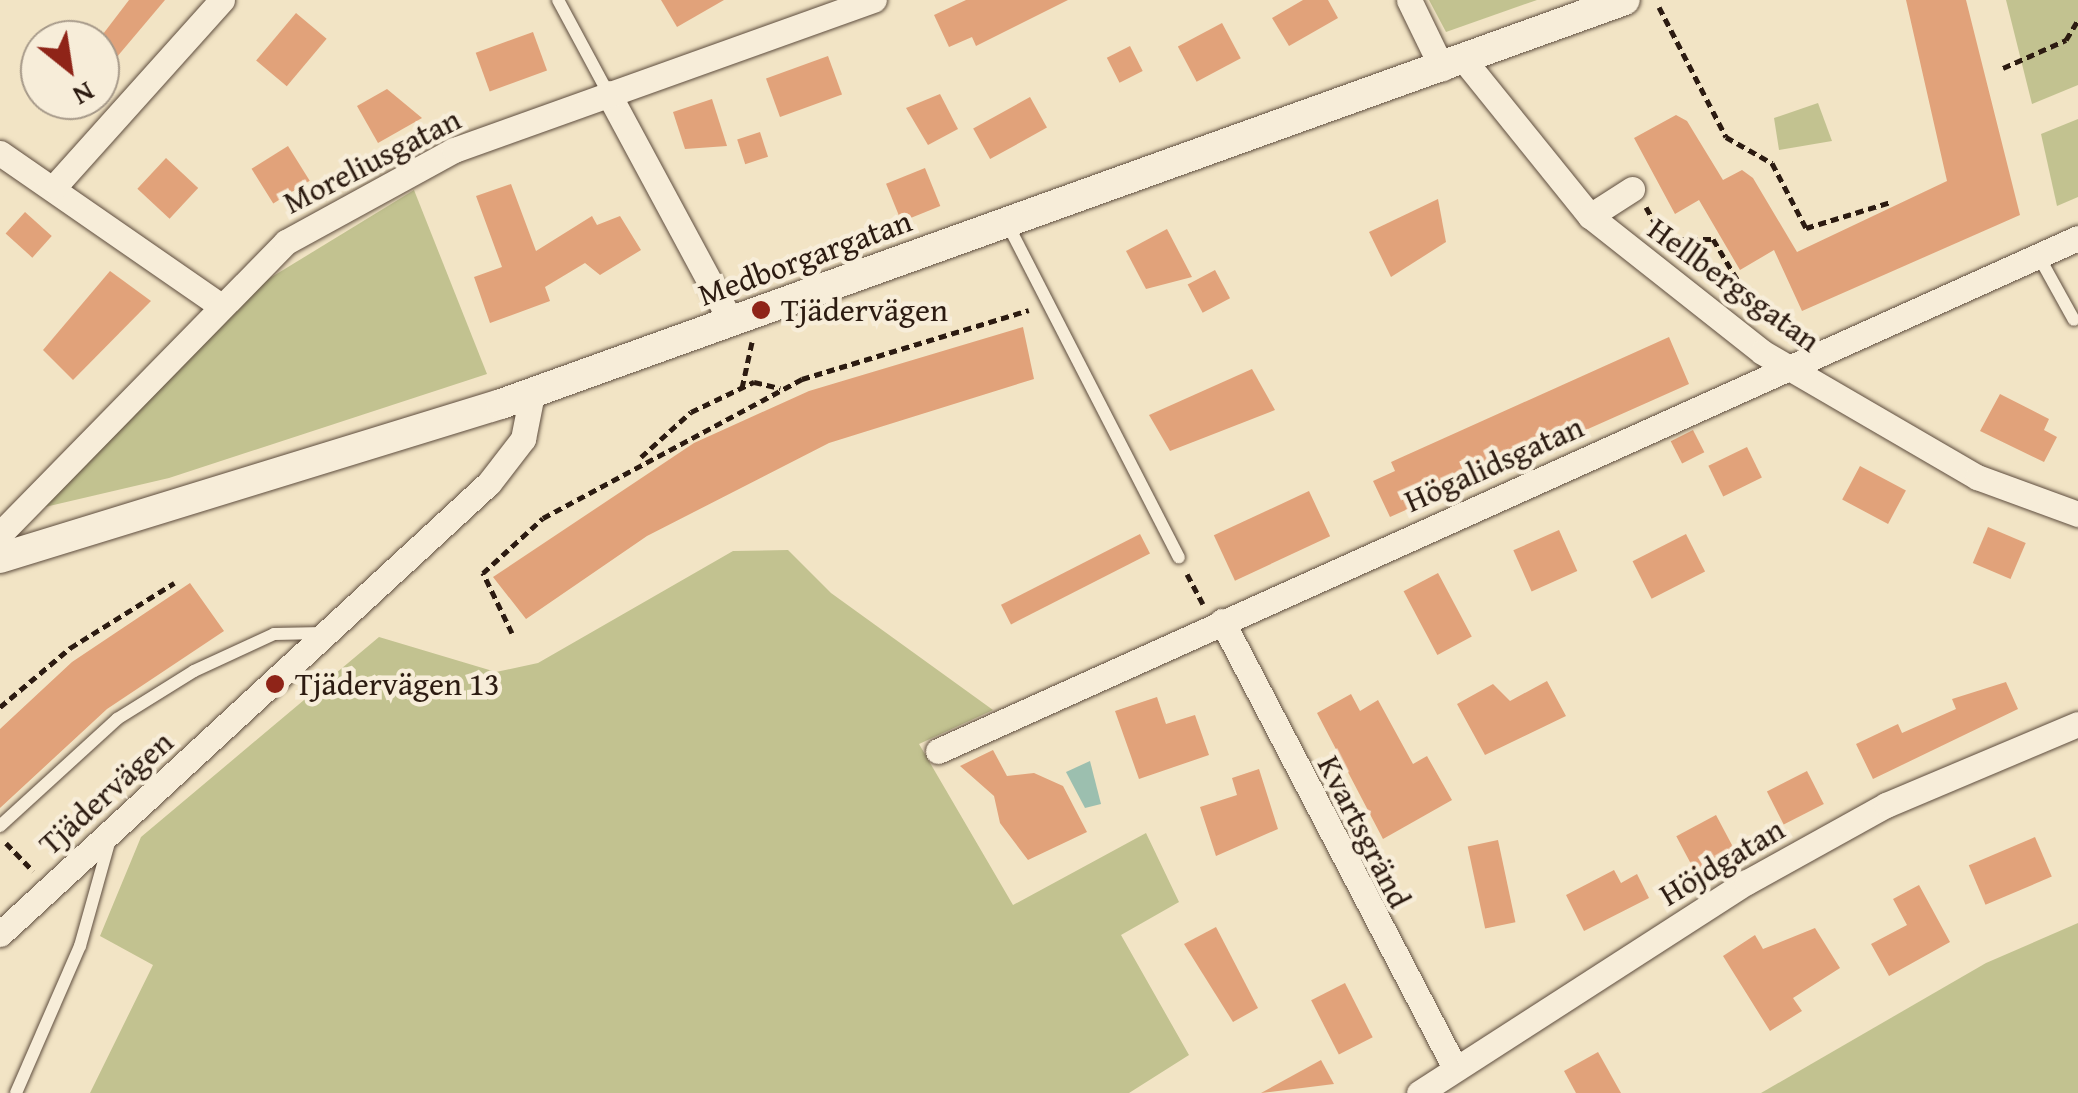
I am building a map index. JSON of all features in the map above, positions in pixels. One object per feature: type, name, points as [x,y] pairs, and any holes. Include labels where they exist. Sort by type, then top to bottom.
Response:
[{"type":"street","points":[[55,186],[222,0]]},
{"type":"street","name":"Moreliusgatan","points":[[0,534],[217,303],[286,242],[454,150],[874,0]]},
{"type":"street","name":"Hellbergsgatan","points":[[1408,0],[1453,64],[1590,216],[1786,370],[1977,477],[2078,514]]},
{"type":"street","name":"Medborgargatan","points":[[0,558],[743,328],[1007,223],[1625,0]]},
{"type":"street","points":[[608,93],[743,328]]},
{"type":"street","points":[[0,153],[55,186],[217,303]]},
{"type":"street","points":[[1590,216],[1632,189]]},
{"type":"street","name":"Högalidsgatan","points":[[938,751],[1215,617],[1786,370],[2078,238]]},
{"type":"street","name":"Tjädervägen","points":[[0,934],[330,634],[513,457],[532,394]]},
{"type":"street","name":"Kvartsgränd","points":[[1215,617],[1455,1068]]},
{"type":"street","name":"Höjdgatan","points":[[1419,1093],[1868,814],[2078,724]]},
{"type":"lane","points":[[558,0],[608,93]]},
{"type":"lane","points":[[1007,223],[1179,557]]},
{"type":"lane","points":[[2038,256],[2074,320]]},
{"type":"lane","points":[[0,826],[117,719],[194,670],[274,634],[330,634]]},
{"type":"lane","points":[[16,1093],[80,946],[112,833]]},
{"type":"path","points":[[1660,7],[1726,138],[1772,164],[1806,228],[1891,202]]},
{"type":"path","points":[[2002,68],[2066,40],[2078,20]]},
{"type":"path","points":[[1632,189],[1659,236],[1713,239],[1738,281]]},
{"type":"path","points":[[512,633],[484,588],[488,563],[634,464],[783,388],[936,332],[1046,304]]},
{"type":"path","points":[[742,388],[743,328]]},
{"type":"path","points":[[634,464],[690,412],[742,388],[783,388]]},
{"type":"path","points":[[1179,557],[1215,617]]},
{"type":"path","points":[[0,707],[70,648],[174,583]]},
{"type":"path","points":[[0,838],[50,888]]},
{"type":"green space","points":[[1429,0],[1537,0],[1446,32]]},
{"type":"green space","points":[[2006,0],[2078,0],[2078,85],[2032,104]]},
{"type":"green space","points":[[1818,103],[1832,141],[1779,150],[1774,118]]},
{"type":"green space","points":[[2078,119],[2078,197],[2057,206],[2041,134]]},
{"type":"green space","points":[[414,190],[487,374],[169,478],[45,507],[239,297]]},
{"type":"green space","points":[[788,550],[831,593],[993,710],[919,744],[1013,905],[1146,833],[1179,902],[1121,935],[1189,1055],[1129,1093],[90,1093],[153,965],[100,936],[141,837],[379,637],[496,672],[538,663],[733,551]]},
{"type":"green space","points":[[2078,923],[2078,1093],[1761,1093],[1986,963]]},
{"type":"shaded area","points":[[1090,761],[1101,804],[1085,808],[1066,772]]},
{"type":"building","points":[[129,0],[165,0],[120,53],[120,20],[114,20]]},
{"type":"building","points":[[661,0],[724,0],[677,27]]},
{"type":"building","points":[[966,0],[1068,0],[976,46],[972,37],[949,47],[934,15]]},
{"type":"building","points":[[1303,0],[1328,0],[1338,18],[1289,46],[1272,18]]},
{"type":"building","points":[[1906,0],[1966,0],[2020,215],[1802,311],[1774,250],[1740,270],[1699,200],[1675,214],[1634,138],[1676,115],[1687,121],[1723,180],[1742,170],[1753,178],[1797,252],[1947,181]]},
{"type":"building","points":[[296,13],[327,39],[287,86],[256,60]]},
{"type":"building","points":[[1222,23],[1241,58],[1197,82],[1178,46]]},
{"type":"building","points":[[533,32],[547,71],[490,91],[476,53]]},
{"type":"building","points":[[1130,46],[1143,71],[1120,83],[1107,58]]},
{"type":"building","points":[[828,56],[842,95],[780,117],[766,79]]},
{"type":"building","points":[[387,89],[422,118],[378,143],[357,106]]},
{"type":"building","points":[[940,94],[958,129],[928,145],[906,108]]},
{"type":"building","points":[[1030,97],[1047,128],[990,159],[973,129]]},
{"type":"building","points":[[712,99],[727,146],[685,149],[673,112]]},
{"type":"building","points":[[760,132],[768,157],[745,164],[737,139]]},
{"type":"building","points":[[288,146],[310,181],[273,204],[252,169]]},
{"type":"building","points":[[166,158],[198,188],[170,219],[137,189]]},
{"type":"building","points":[[925,168],[940,206],[901,222],[886,184]]},
{"type":"building","points":[[511,184],[536,251],[592,216],[597,225],[620,216],[641,250],[600,275],[585,263],[545,287],[550,301],[490,323],[474,277],[502,267],[476,196]]},
{"type":"building","points":[[1438,199],[1446,242],[1391,277],[1369,232]]},
{"type":"building","points":[[25,212],[52,236],[32,258],[6,234]]},
{"type":"building","points":[[1167,229],[1192,277],[1146,289],[1126,251]]},
{"type":"building","points":[[1215,270],[1230,298],[1203,313],[1188,285]]},
{"type":"building","points":[[110,271],[151,301],[73,380],[43,350]]},
{"type":"building","points":[[1023,327],[1034,379],[829,443],[647,536],[526,619],[493,577],[694,443],[809,391]]},
{"type":"building","points":[[1669,337],[1689,384],[1390,517],[1373,481],[1395,471],[1391,462]]},
{"type":"building","points":[[1252,369],[1275,410],[1170,451],[1149,415]]},
{"type":"building","points":[[2000,394],[2049,419],[2044,430],[2057,437],[2044,462],[1980,431]]},
{"type":"building","points":[[1693,430],[1704,452],[1682,464],[1671,441]]},
{"type":"building","points":[[1747,447],[1762,478],[1723,496],[1708,466]]},
{"type":"building","points":[[1860,466],[1906,490],[1888,524],[1842,500]]},
{"type":"building","points":[[1309,491],[1330,536],[1235,581],[1214,535]]},
{"type":"building","points":[[1988,527],[2026,543],[2011,579],[1973,563]]},
{"type":"building","points":[[1559,530],[1577,571],[1532,591],[1513,550]]},
{"type":"building","points":[[1140,534],[1150,554],[1011,624],[1001,605]]},
{"type":"building","points":[[1686,534],[1705,571],[1652,599],[1633,561]]},
{"type":"building","points":[[1438,573],[1472,637],[1437,655],[1404,591]]},
{"type":"building","points":[[190,583],[224,631],[107,709],[0,808],[0,729],[72,662]]},
{"type":"building","points":[[1547,681],[1566,716],[1485,755],[1457,704],[1493,684],[1510,701]]},
{"type":"building","points":[[2006,682],[2018,709],[1873,779],[1856,744],[1898,724],[1902,733],[1956,709],[1952,699]]},
{"type":"building","points":[[1351,694],[1360,711],[1378,700],[1413,764],[1427,756],[1452,800],[1383,839],[1317,713]]},
{"type":"building","points":[[1157,697],[1166,724],[1195,715],[1209,755],[1139,779],[1115,711]]},
{"type":"building","points":[[993,750],[1007,776],[1034,773],[1063,786],[1087,832],[1028,860],[1000,823],[994,796],[960,766]]},
{"type":"building","points":[[1259,769],[1278,829],[1216,856],[1200,807],[1237,795],[1232,778]]},
{"type":"building","points":[[1807,771],[1824,804],[1784,824],[1767,791]]},
{"type":"building","points":[[1716,815],[1735,850],[1695,871],[1676,836]]},
{"type":"building","points":[[2035,837],[2052,877],[1986,905],[1969,865]]},
{"type":"building","points":[[1498,840],[1515,922],[1485,929],[1468,846]]},
{"type":"building","points":[[1614,870],[1621,883],[1637,874],[1649,898],[1584,931],[1566,895]]},
{"type":"building","points":[[1919,885],[1950,942],[1889,976],[1871,944],[1907,925],[1893,899]]},
{"type":"building","points":[[1216,927],[1258,1008],[1233,1022],[1184,944]]},
{"type":"building","points":[[1815,928],[1840,968],[1793,998],[1802,1011],[1770,1031],[1723,956],[1755,935],[1763,949]]},
{"type":"building","points":[[1345,983],[1373,1037],[1339,1055],[1311,1000]]},
{"type":"building","points":[[1598,1052],[1621,1093],[1576,1093],[1564,1071]]},
{"type":"building","points":[[1321,1060],[1334,1084],[1261,1093]]},
{"type":"place","name":"Tjädervägen","points":[[761,310]]},
{"type":"place","name":"Tjädervägen 13","points":[[275,684]]}]
